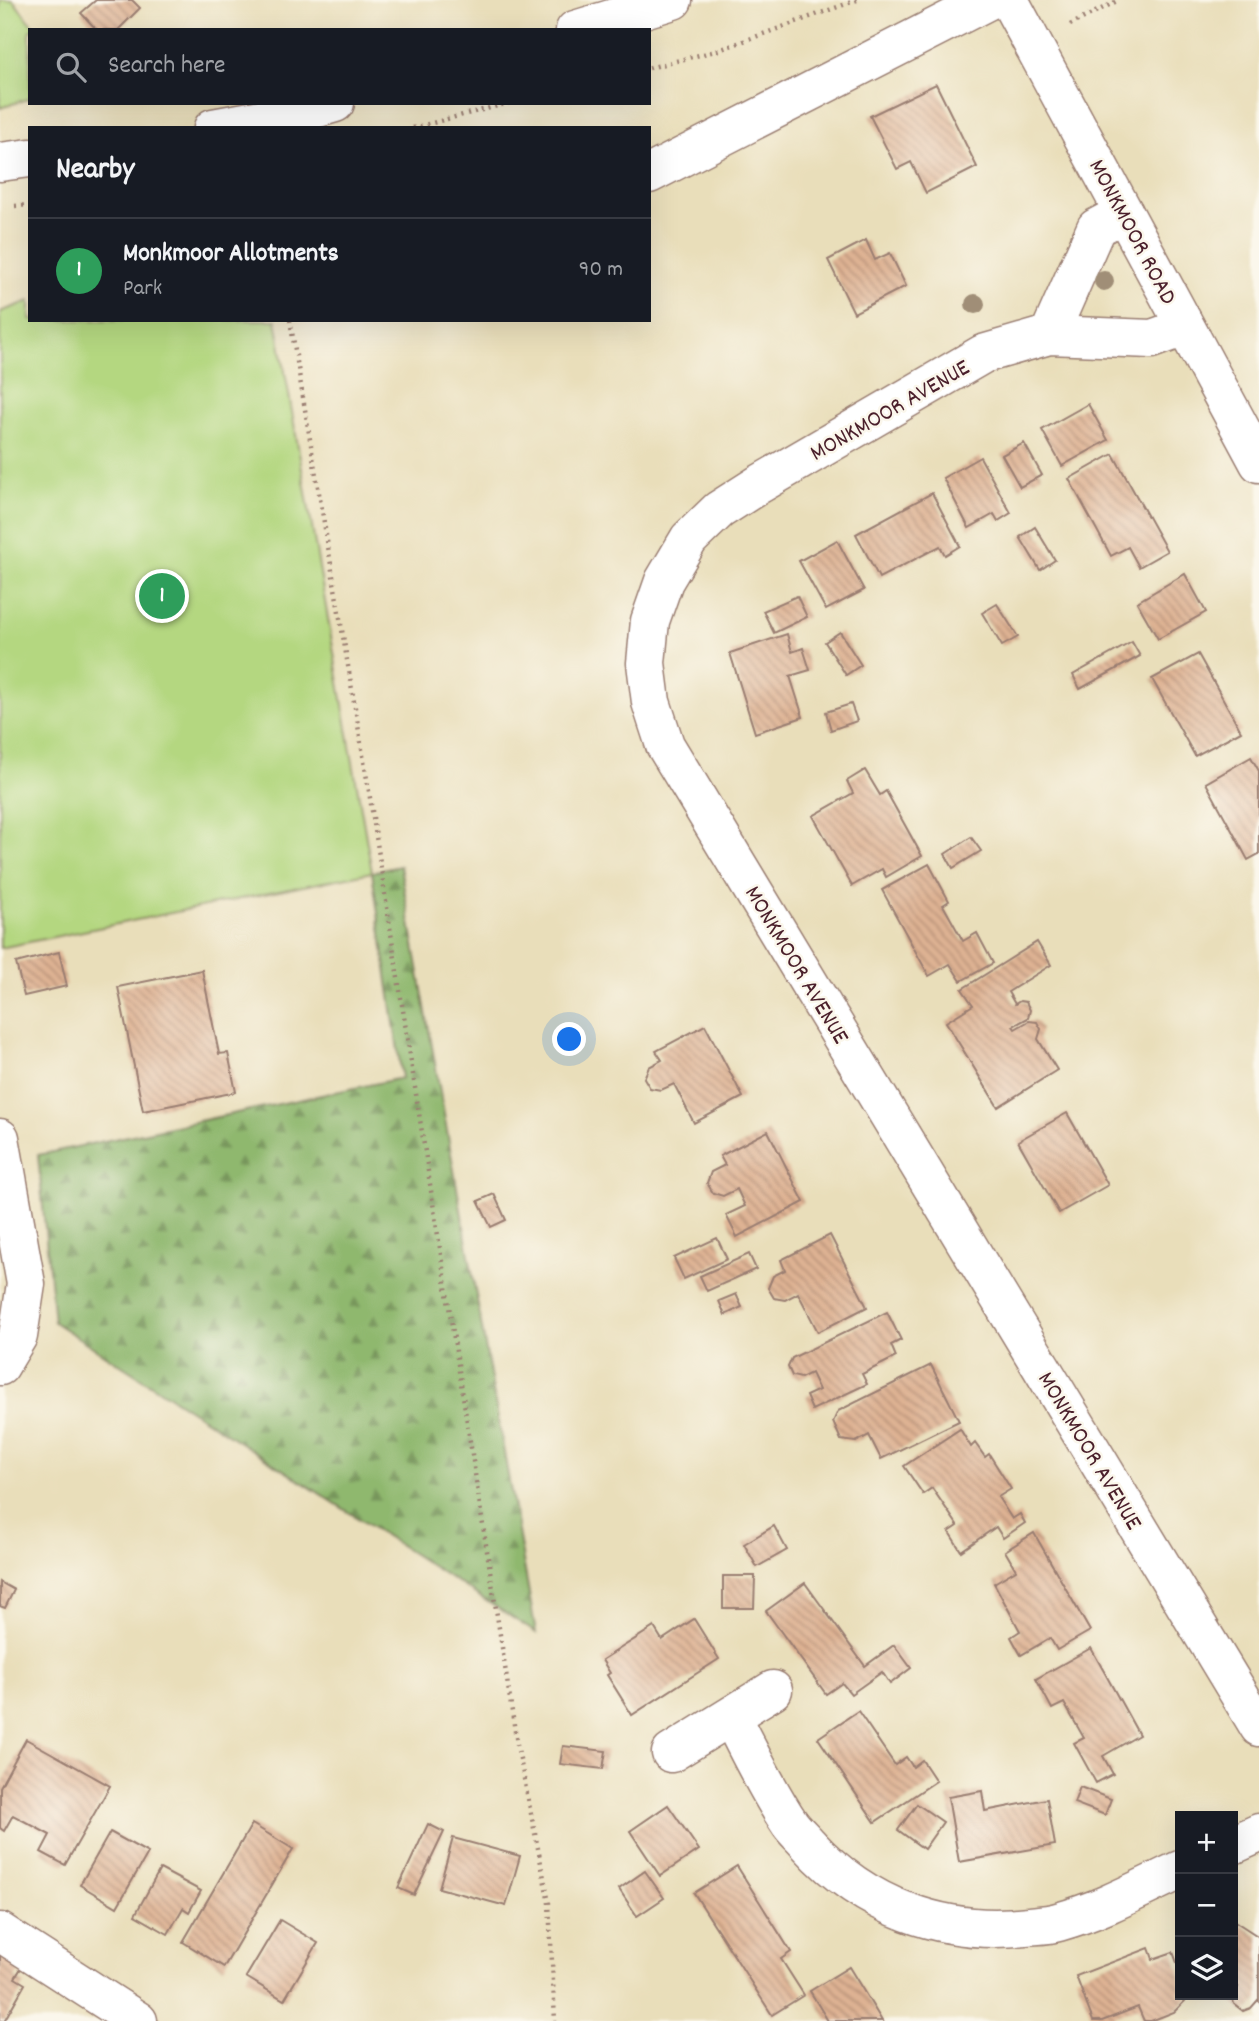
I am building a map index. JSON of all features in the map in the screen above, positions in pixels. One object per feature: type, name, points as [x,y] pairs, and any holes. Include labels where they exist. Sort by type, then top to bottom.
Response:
[{"type":"street","points":[[582,28],[673,0]]},
{"type":"street","points":[[651,173],[989,0]]},
{"type":"street","name":"MONKMOOR ROAD","points":[[1009,0],[1259,463]]},
{"type":"street","points":[[224,126],[328,105]]},
{"type":"street","points":[[0,162],[28,158]]},
{"type":"street","points":[[1049,335],[1096,228],[1124,213]]},
{"type":"street","name":"MONKMOOR AVENUE","points":[[1185,327],[1152,339],[1049,335],[983,354],[758,485],[719,510],[689,539],[664,581],[650,621],[646,663],[651,702],[665,745],[1259,1727]]},
{"type":"street","points":[[0,1138],[26,1284],[19,1336],[0,1366]]},
{"type":"street","points":[[671,1753],[773,1690]]},
{"type":"street","points":[[731,1717],[791,1825],[822,1860],[861,1891],[899,1909],[943,1924],[983,1929],[1056,1923],[1100,1908],[1175,1872]]},
{"type":"street","points":[[1238,1843],[1259,1833]]},
{"type":"street","points":[[0,1932],[138,2021]]},
{"type":"path","points":[[651,67],[719,50],[857,0]]},
{"type":"path","points":[[1094,12],[1119,0]]},
{"type":"path","points":[[424,126],[502,105]]},
{"type":"path","points":[[290,322],[370,799],[517,1744],[550,1903],[555,2021]]},
{"type":"green space","points":[[0,0],[13,0],[34,28],[28,28],[28,99],[0,108]]},
{"type":"green space","points":[[28,302],[28,322],[276,322],[372,872],[0,948],[0,312]]},
{"type":"green space","points":[[400,866],[536,1633],[54,1322],[38,1155],[402,1078],[372,872]]},
{"type":"building","points":[[96,0],[132,0],[140,8],[120,28],[95,28],[81,13]]},
{"type":"building","points":[[936,84],[977,167],[926,193],[911,162],[897,169],[870,116]]},
{"type":"building","points":[[866,240],[875,260],[890,253],[906,286],[854,313],[828,260]]},
{"type":"building","points":[[1088,404],[1108,440],[1062,466],[1042,430]]},
{"type":"building","points":[[1024,443],[1042,475],[1020,487],[1002,455]]},
{"type":"building","points":[[1113,454],[1167,551],[1139,567],[1128,547],[1111,556],[1069,479]]},
{"type":"building","points":[[980,457],[1011,513],[998,521],[994,514],[969,528],[943,478]]},
{"type":"building","points":[[932,493],[960,546],[945,555],[940,546],[879,578],[856,534]]},
{"type":"building","points":[[1035,527],[1055,560],[1040,570],[1020,537]]},
{"type":"building","points":[[837,540],[864,590],[826,610],[799,561]]},
{"type":"building","points":[[1185,574],[1206,612],[1158,639],[1137,602]]},
{"type":"building","points":[[797,596],[807,617],[774,633],[763,611]]},
{"type":"building","points":[[997,604],[1018,637],[1002,646],[982,613]]},
{"type":"building","points":[[840,632],[861,665],[846,675],[825,642]]},
{"type":"building","points":[[787,634],[792,652],[803,648],[810,670],[790,676],[803,717],[755,733],[730,653]]},
{"type":"building","points":[[1132,642],[1140,656],[1080,689],[1073,675]]},
{"type":"building","points":[[1198,654],[1241,731],[1195,756],[1152,679]]},
{"type":"building","points":[[851,704],[857,721],[831,730],[826,712]]},
{"type":"building","points":[[1251,757],[1259,771],[1259,854],[1248,860],[1206,783]]},
{"type":"building","points":[[865,770],[880,795],[886,791],[922,856],[886,877],[882,869],[852,886],[813,816],[853,793],[847,781]]},
{"type":"building","points":[[971,837],[981,851],[953,868],[945,854]]},
{"type":"building","points":[[929,864],[949,901],[943,905],[963,941],[977,933],[993,963],[961,981],[950,964],[929,976],[882,890]]},
{"type":"building","points":[[1037,942],[1051,965],[1008,992],[1015,1004],[1026,1002],[1030,1010],[1028,1018],[1013,1026],[1015,1029],[1029,1021],[1037,1022],[1041,1029],[1038,1039],[1057,1070],[998,1107],[946,1022],[973,1005],[962,989]]},
{"type":"building","points":[[59,952],[67,986],[24,996],[16,963]]},
{"type":"building","points":[[202,970],[219,1054],[228,1053],[236,1092],[143,1111],[118,987]]},
{"type":"building","points":[[705,1025],[743,1097],[694,1123],[674,1084],[661,1090],[650,1088],[644,1078],[649,1067],[662,1060],[656,1051]]},
{"type":"building","points":[[1067,1113],[1108,1185],[1059,1213],[1018,1141]]},
{"type":"building","points":[[768,1131],[804,1202],[737,1237],[726,1215],[745,1206],[737,1189],[723,1196],[713,1193],[707,1183],[711,1172],[725,1165],[720,1156]]},
{"type":"building","points":[[494,1194],[506,1220],[491,1227],[478,1201]]},
{"type":"building","points":[[830,1235],[867,1307],[818,1332],[798,1293],[785,1300],[774,1298],[768,1288],[773,1276],[785,1270],[781,1260]]},
{"type":"building","points":[[717,1238],[727,1259],[684,1279],[674,1258]]},
{"type":"building","points":[[749,1254],[756,1269],[707,1291],[700,1276]]},
{"type":"building","points":[[736,1294],[742,1307],[725,1315],[719,1301]]},
{"type":"building","points":[[887,1312],[901,1340],[891,1345],[896,1357],[862,1374],[867,1384],[812,1410],[806,1396],[819,1390],[811,1373],[801,1378],[792,1376],[788,1367],[792,1358]]},
{"type":"building","points":[[931,1365],[959,1421],[881,1459],[869,1435],[856,1442],[841,1440],[833,1422],[838,1411]]},
{"type":"building","points":[[960,1429],[971,1447],[975,1443],[985,1457],[989,1454],[1011,1489],[998,1497],[1012,1519],[1020,1514],[1025,1523],[1003,1538],[996,1527],[961,1551],[949,1532],[958,1526],[932,1488],[923,1494],[904,1466]]},
{"type":"building","points":[[774,1526],[787,1550],[757,1567],[744,1544]]},
{"type":"building","points":[[1034,1533],[1090,1631],[1057,1650],[1050,1638],[1021,1655],[1011,1637],[1020,1631],[994,1583],[1016,1570],[1005,1551]]},
{"type":"building","points":[[723,1576],[755,1576],[754,1608],[723,1608]]},
{"type":"building","points":[[0,1582],[14,1590],[5,1608],[0,1606]]},
{"type":"building","points":[[805,1583],[865,1666],[894,1645],[911,1668],[890,1684],[882,1672],[851,1694],[842,1683],[826,1694],[766,1611]]},
{"type":"building","points":[[694,1619],[719,1659],[632,1715],[607,1675],[610,1673],[602,1660],[654,1627],[662,1640]]},
{"type":"building","points":[[1091,1648],[1139,1735],[1103,1756],[1113,1774],[1096,1783],[1074,1743],[1084,1738],[1064,1703],[1052,1709],[1036,1679]]},
{"type":"building","points":[[858,1711],[895,1765],[906,1757],[913,1767],[922,1760],[936,1781],[875,1822],[818,1738]]},
{"type":"building","points":[[26,1739],[110,1786],[65,1865],[41,1852],[50,1835],[13,1815],[4,1831],[0,1828],[0,1787]]},
{"type":"building","points":[[563,1746],[606,1751],[603,1769],[560,1764]]},
{"type":"building","points":[[1080,1787],[1111,1799],[1105,1815],[1074,1803]]},
{"type":"building","points":[[982,1791],[985,1811],[1047,1799],[1055,1845],[959,1862],[948,1797]]},
{"type":"building","points":[[917,1804],[943,1822],[924,1849],[898,1830]]},
{"type":"building","points":[[668,1805],[699,1850],[660,1876],[630,1831]]},
{"type":"building","points":[[252,1824],[293,1849],[224,1967],[183,1942]]},
{"type":"building","points":[[428,1824],[444,1832],[414,1895],[398,1888]]},
{"type":"building","points":[[110,1832],[148,1853],[117,1907],[80,1885]]},
{"type":"building","points":[[453,1838],[520,1856],[506,1906],[439,1888]]},
{"type":"building","points":[[737,1866],[791,1952],[781,1959],[804,1995],[772,2015],[694,1893]]},
{"type":"building","points":[[160,1869],[201,1891],[189,1912],[183,1908],[168,1934],[135,1915]]},
{"type":"building","points":[[645,1871],[664,1898],[637,1916],[619,1889]]},
{"type":"building","points":[[280,1920],[318,1943],[284,2000],[246,1977]]},
{"type":"building","points":[[1238,1923],[1259,1937],[1259,2001],[1243,2011],[1233,2000],[1238,2000]]},
{"type":"building","points":[[0,1945],[26,1960],[15,1978],[25,1984],[4,2021],[0,2021]]},
{"type":"building","points":[[1149,1948],[1153,1959],[1173,1952],[1175,2000],[1186,2000],[1174,2012],[1151,2021],[1144,2021],[1138,2007],[1102,2021],[1093,2021],[1076,1976]]},
{"type":"building","points":[[849,1967],[882,2021],[828,2021],[810,1991]]},
{"type":"place","name":"Monkmoor Allotments","points":[[162,596]]}]
